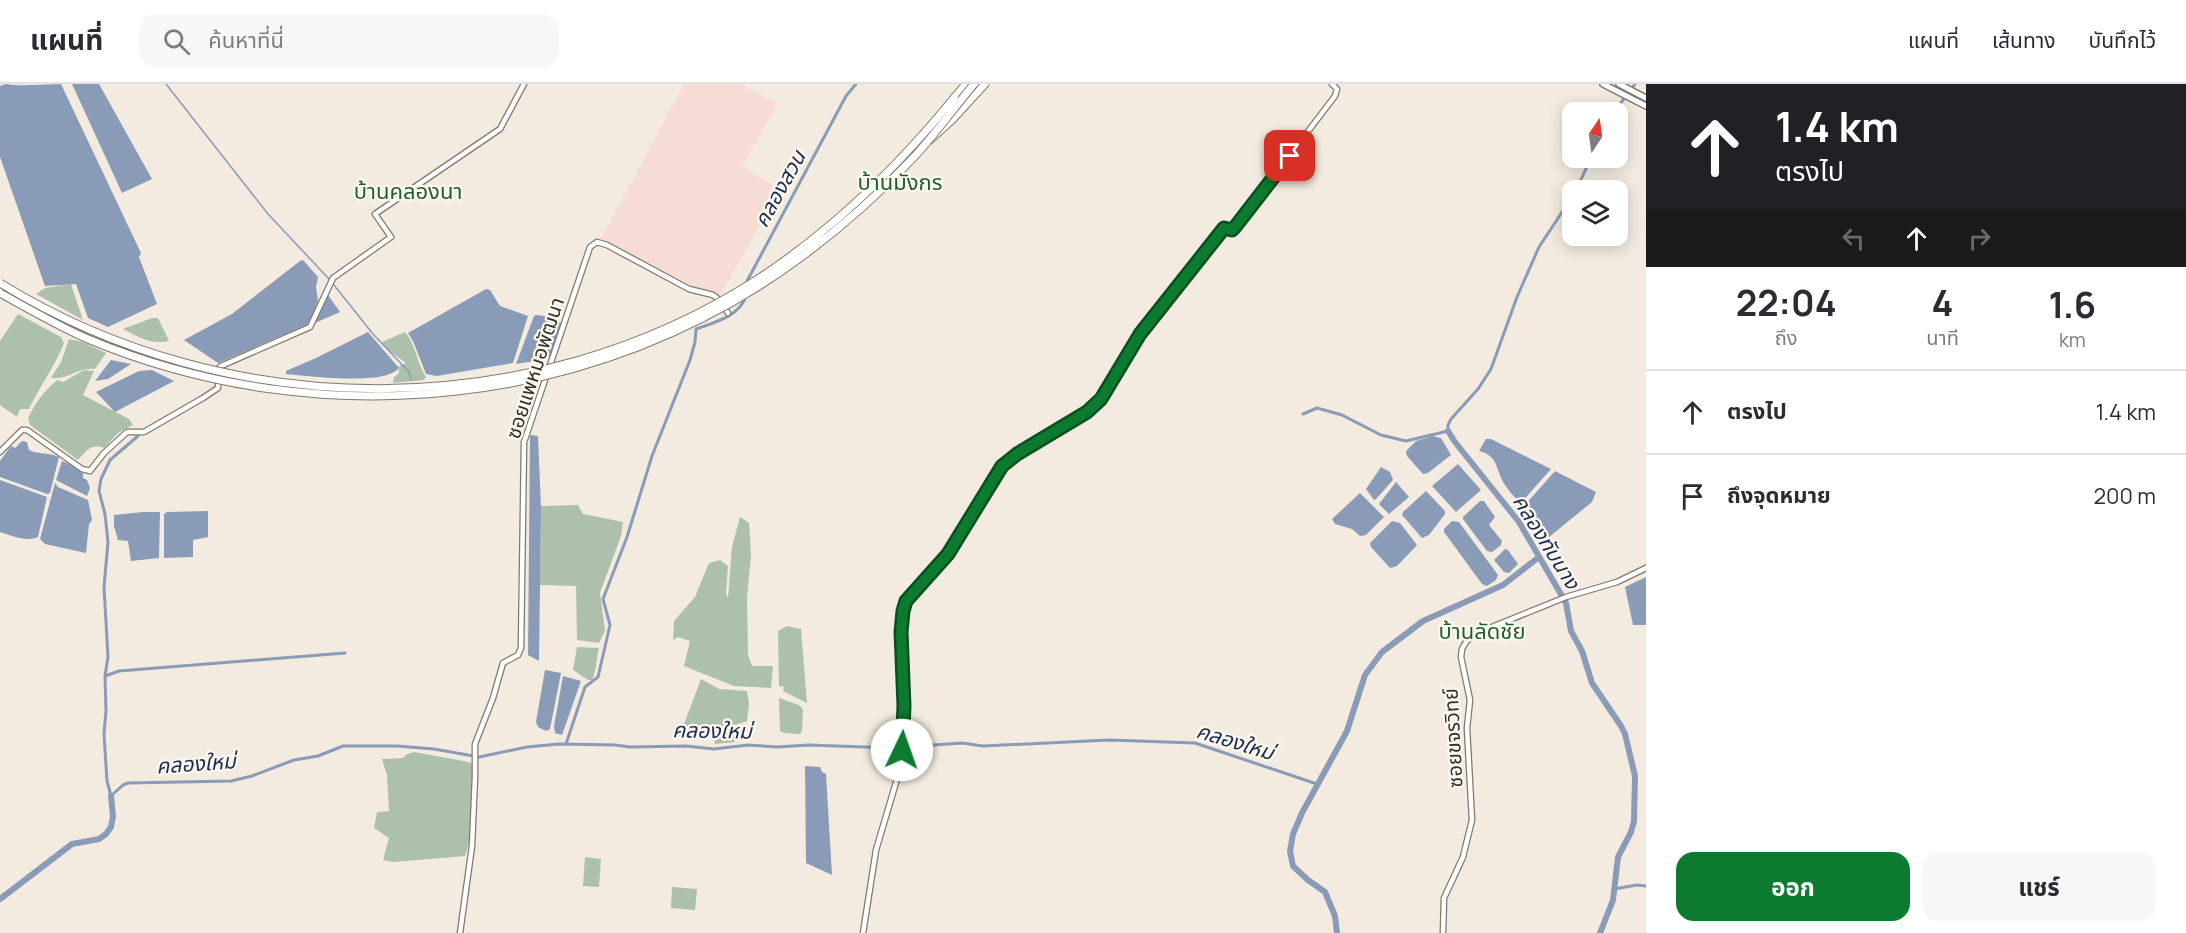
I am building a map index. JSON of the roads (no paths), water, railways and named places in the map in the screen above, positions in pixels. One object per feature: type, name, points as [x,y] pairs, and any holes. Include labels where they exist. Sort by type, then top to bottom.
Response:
[{"type":"highway","points":[[0,283],[61,316],[113,339],[175,360],[229,374],[320,387],[359,389],[445,386],[512,377],[597,355],[629,343],[707,308],[759,278],[841,218],[881,181],[966,84]]},
{"type":"highway","points":[[0,293],[57,324],[108,347],[161,365],[226,381],[300,393],[357,397],[420,395],[483,389],[535,379],[596,363],[669,334],[741,298],[784,270],[834,231],[893,178],[925,144],[974,84]]},
{"type":"highway","points":[[925,144],[952,120],[985,84]]},
{"type":"main road","points":[[1603,84],[1646,106]]},
{"type":"main road","points":[[1619,84],[1646,98]]},
{"type":"street","points":[[0,452],[22,430],[27,430],[82,470],[90,471],[104,453],[127,432],[144,432],[218,388],[221,366],[310,327],[333,278],[392,237],[375,214],[502,127],[524,84]]},
{"type":"street","points":[[863,933],[876,850],[897,783],[902,747],[901,632],[906,601],[948,554],[1002,466],[1017,454],[1095,406],[1153,317],[1224,228],[1230,230],[1235,227],[1335,96],[1336,89],[1332,84]]},
{"type":"street","name":"ซอยแพหมอพัฒนา","points":[[460,933],[472,846],[476,738],[493,698],[503,663],[520,654],[522,645],[525,434],[592,244],[597,242],[607,245],[689,289],[717,298],[728,313]]},
{"type":"street","name":"ซอยขจรวิทย์","points":[[1443,933],[1444,898],[1463,857],[1472,820],[1467,728],[1470,700],[1462,665],[1462,649],[1472,636],[1482,631],[1564,598],[1617,582],[1646,568]]},
{"type":"water","points":[[6,84],[61,84],[141,253],[139,257],[157,304],[108,327],[88,318],[76,284],[45,286],[0,157],[0,86]]},
{"type":"water","points":[[72,84],[99,84],[152,179],[122,193]]},
{"type":"water","points":[[303,260],[318,277],[316,287],[318,301],[309,324],[218,363],[184,340],[232,314]]},
{"type":"water","points":[[486,289],[490,290],[500,306],[528,316],[513,363],[437,376],[426,374],[408,333]]},
{"type":"water","points":[[328,295],[340,312],[315,323],[325,296]]},
{"type":"water","points":[[534,316],[552,317],[561,323],[550,356],[542,360],[516,364]]},
{"type":"water","points":[[368,332],[399,368],[391,374],[379,377],[328,378],[286,374],[286,371]]},
{"type":"water","points":[[111,360],[131,364],[108,379],[95,381]]},
{"type":"water","points":[[152,370],[174,381],[115,412],[96,392],[139,371]]},
{"type":"water","points":[[530,435],[538,436],[541,508],[539,661],[528,655]]},
{"type":"water","points":[[1433,436],[1441,438],[1451,455],[1428,473],[1423,474],[1407,456],[1406,451],[1416,441]]},
{"type":"water","points":[[1486,439],[1491,439],[1551,469],[1521,503],[1504,483],[1492,458],[1479,451]]},
{"type":"water","points":[[22,441],[27,442],[32,452],[59,457],[50,493],[47,494],[0,477],[0,461],[11,446],[15,448]]},
{"type":"water","points":[[62,461],[74,466],[83,474],[90,488],[87,496],[56,480]]},
{"type":"water","points":[[1458,464],[1481,490],[1456,512],[1432,486]]},
{"type":"water","points":[[1381,467],[1390,472],[1393,480],[1374,500],[1366,489]]},
{"type":"water","points":[[1555,471],[1596,492],[1592,502],[1545,539],[1540,536],[1523,507]]},
{"type":"water","points":[[0,480],[47,497],[38,537],[24,539],[0,532]]},
{"type":"water","points":[[1396,482],[1409,497],[1389,514],[1379,504]]},
{"type":"water","points":[[55,483],[58,487],[88,500],[92,520],[89,524],[86,553],[45,544],[40,539]]},
{"type":"water","points":[[1426,491],[1445,511],[1445,514],[1429,535],[1422,538],[1402,515]]},
{"type":"water","points":[[1360,493],[1384,517],[1366,535],[1360,536],[1352,529],[1335,524],[1332,519]]},
{"type":"water","points":[[1480,501],[1484,501],[1495,517],[1489,525],[1502,541],[1501,545],[1492,552],[1487,551],[1463,519]]},
{"type":"water","points":[[208,511],[208,537],[193,540],[193,557],[164,558],[164,514]]},
{"type":"water","points":[[160,512],[159,558],[131,561],[128,541],[118,540],[114,515]]},
{"type":"water","points":[[1392,521],[1400,523],[1417,545],[1397,566],[1390,568],[1370,543]]},
{"type":"water","points":[[1452,521],[1459,522],[1498,575],[1496,580],[1487,586],[1482,584],[1444,532]]},
{"type":"water","points":[[1505,549],[1518,564],[1509,573],[1504,572],[1494,560]]},
{"type":"water","points":[[1646,577],[1646,625],[1633,625],[1625,587]]},
{"type":"water","points":[[545,670],[561,673],[550,729],[546,731],[538,727],[536,722]]},
{"type":"water","points":[[563,676],[581,681],[562,735],[555,733],[554,726]]},
{"type":"water","points":[[805,766],[820,767],[826,774],[832,875],[806,863]]},
{"type":"waterway","points":[[166,84],[268,214],[330,280],[373,334],[409,372],[411,379]]},
{"type":"waterway","name":"คลองสวน","points":[[746,283],[846,96],[856,84]]},
{"type":"waterway","name":"คลองทับนาง","points":[[1622,102],[1635,84]]},
{"type":"waterway","name":"คลองทับนาง","points":[[1581,180],[1586,168]]},
{"type":"waterway","name":"คลองทับนาง","points":[[1303,414],[1317,408],[1342,415],[1381,435],[1406,441],[1448,431],[1451,419],[1478,389],[1491,369],[1517,297],[1539,247],[1562,212]]},
{"type":"waterway","points":[[566,744],[585,687],[598,677],[610,625],[603,599],[627,537],[652,456],[690,360],[696,329],[732,314],[743,303],[746,296]]},
{"type":"waterway","name":"คลองทับนาง","points":[[1448,431],[1519,522],[1566,603],[1571,631],[1582,651],[1592,683],[1625,734],[1635,776],[1634,821],[1618,857],[1613,900],[1600,933]]},
{"type":"waterway","points":[[111,796],[107,781],[104,734],[105,676],[108,657],[104,587],[108,542],[105,514],[99,491],[101,479],[110,460],[138,436]]},
{"type":"waterway","points":[[1337,933],[1335,916],[1325,892],[1293,866],[1290,851],[1293,834],[1302,813],[1347,731],[1365,675],[1382,652],[1423,621],[1503,585],[1539,557]]},
{"type":"waterway","points":[[105,676],[119,671],[345,653]]},
{"type":"waterway","name":"คลองใหม่","points":[[111,796],[128,783],[231,781],[252,776],[294,760],[318,756],[343,746],[397,746],[434,749],[479,757],[527,747],[559,744],[630,747],[686,746],[714,749],[748,745],[892,748],[962,743],[983,746],[1109,740],[1195,743],[1317,784]]},
{"type":"waterway","points":[[0,899],[72,844],[99,839],[106,834],[111,827],[113,816],[111,796]]},
{"type":"waterway","points":[[1614,889],[1637,885],[1646,886]]},
{"type":"district","name":"บ้านมังกร","points":[[900,182]]},
{"type":"district","name":"บ้านคลองนา","points":[[408,191]]},
{"type":"district","name":"บ้านลัดชัย","points":[[1482,631]]}]
